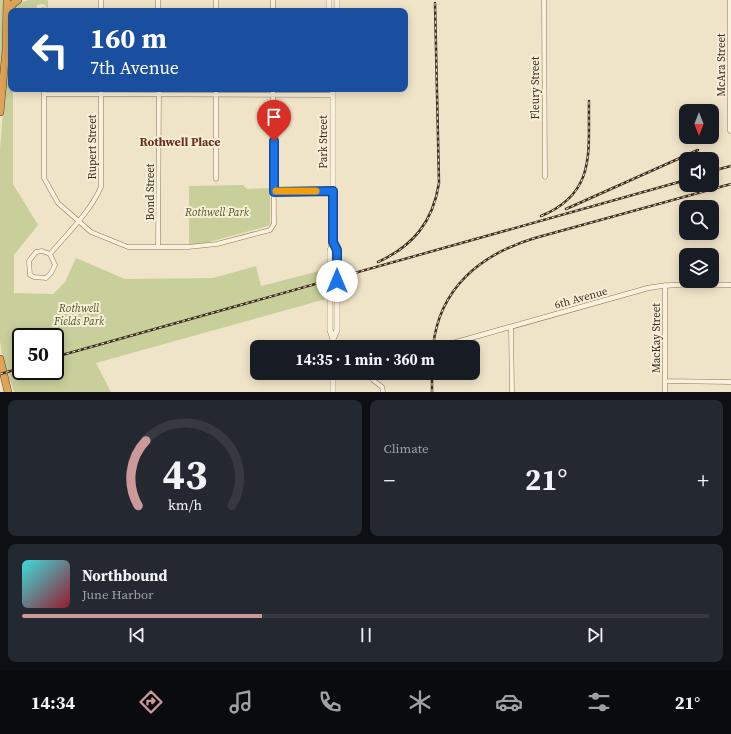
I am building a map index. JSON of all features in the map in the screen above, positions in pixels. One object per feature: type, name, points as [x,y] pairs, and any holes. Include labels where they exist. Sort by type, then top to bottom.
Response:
[{"type":"highway","points":[[0,112],[6,50],[7,0]]},
{"type":"highway","points":[[9,8],[14,2],[18,0]]},
{"type":"highway","points":[[0,359],[8,392]]},
{"type":"main road","name":"Park Street","points":[[333,92],[333,242],[330,251],[330,330],[333,340]]},
{"type":"main road","points":[[334,380],[334,392]]},
{"type":"street","name":"Fleury Street","points":[[544,0],[545,177]]},
{"type":"street","name":"McAra Street","points":[[730,0],[730,131]]},
{"type":"street","name":"Rupert Street","points":[[50,254],[96,198],[101,187],[101,92]]},
{"type":"street","points":[[273,95],[274,224],[270,230],[217,244],[188,247],[128,247],[90,232],[58,203],[44,178],[44,94],[159,92],[216,95],[273,95],[333,92]]},
{"type":"street","name":"Bond Street","points":[[158,247],[159,92]]},
{"type":"street","points":[[216,95],[216,179]]},
{"type":"street","points":[[274,189],[333,191]]},
{"type":"street","points":[[42,250],[50,254],[55,265],[51,273],[46,278],[34,277],[30,275],[29,262],[36,252],[42,250]]},
{"type":"street","name":"6th Avenue","points":[[464,340],[648,288],[665,285],[731,285]]},
{"type":"street","name":"MacKay Street","points":[[665,285],[665,392]]},
{"type":"street","points":[[511,327],[512,392]]},
{"type":"street","points":[[373,380],[382,387],[382,392]]},
{"type":"street","points":[[665,381],[731,382]]},
{"type":"green space","points":[[0,0],[4,0],[5,25],[0,91]]},
{"type":"green space","points":[[29,0],[48,0],[48,8],[44,4],[41,4],[37,5],[37,8],[14,8],[18,3]]},
{"type":"green space","name":"Rothwell Fields Park","points":[[8,49],[8,92],[13,92],[13,184],[38,225],[14,255],[14,293],[53,294],[65,282],[76,258],[125,279],[213,278],[256,266],[261,286],[327,269],[326,299],[96,363],[111,392],[14,392],[2,355],[0,341],[0,149]]},
{"type":"green space","name":"Rothwell Park","points":[[243,185],[247,189],[270,188],[270,224],[268,226],[202,244],[189,244],[189,186]]},
{"type":"railway","points":[[378,262],[390,256],[411,240],[426,221],[432,210],[436,197],[439,183],[435,3]]},
{"type":"railway","points":[[541,216],[559,207],[572,195],[581,183],[586,169],[588,153],[589,101]]},
{"type":"railway","points":[[566,209],[698,150]]},
{"type":"railway","points":[[719,169],[731,166]]},
{"type":"railway","points":[[64,354],[679,182]]},
{"type":"railway","points":[[434,340],[437,326],[444,307],[454,291],[466,276],[497,253],[535,238],[731,184]]},
{"type":"railway","points":[[0,374],[12,371]]},
{"type":"railway","points":[[432,380],[432,392]]},
{"type":"slow traffic","points":[[276,191],[316,191]]},
{"type":"district","name":"Rothwell Place","points":[[180,142]]},
{"type":"route","points":[[274,141],[274,192],[333,191],[333,242],[337,250],[337,281]]}]
